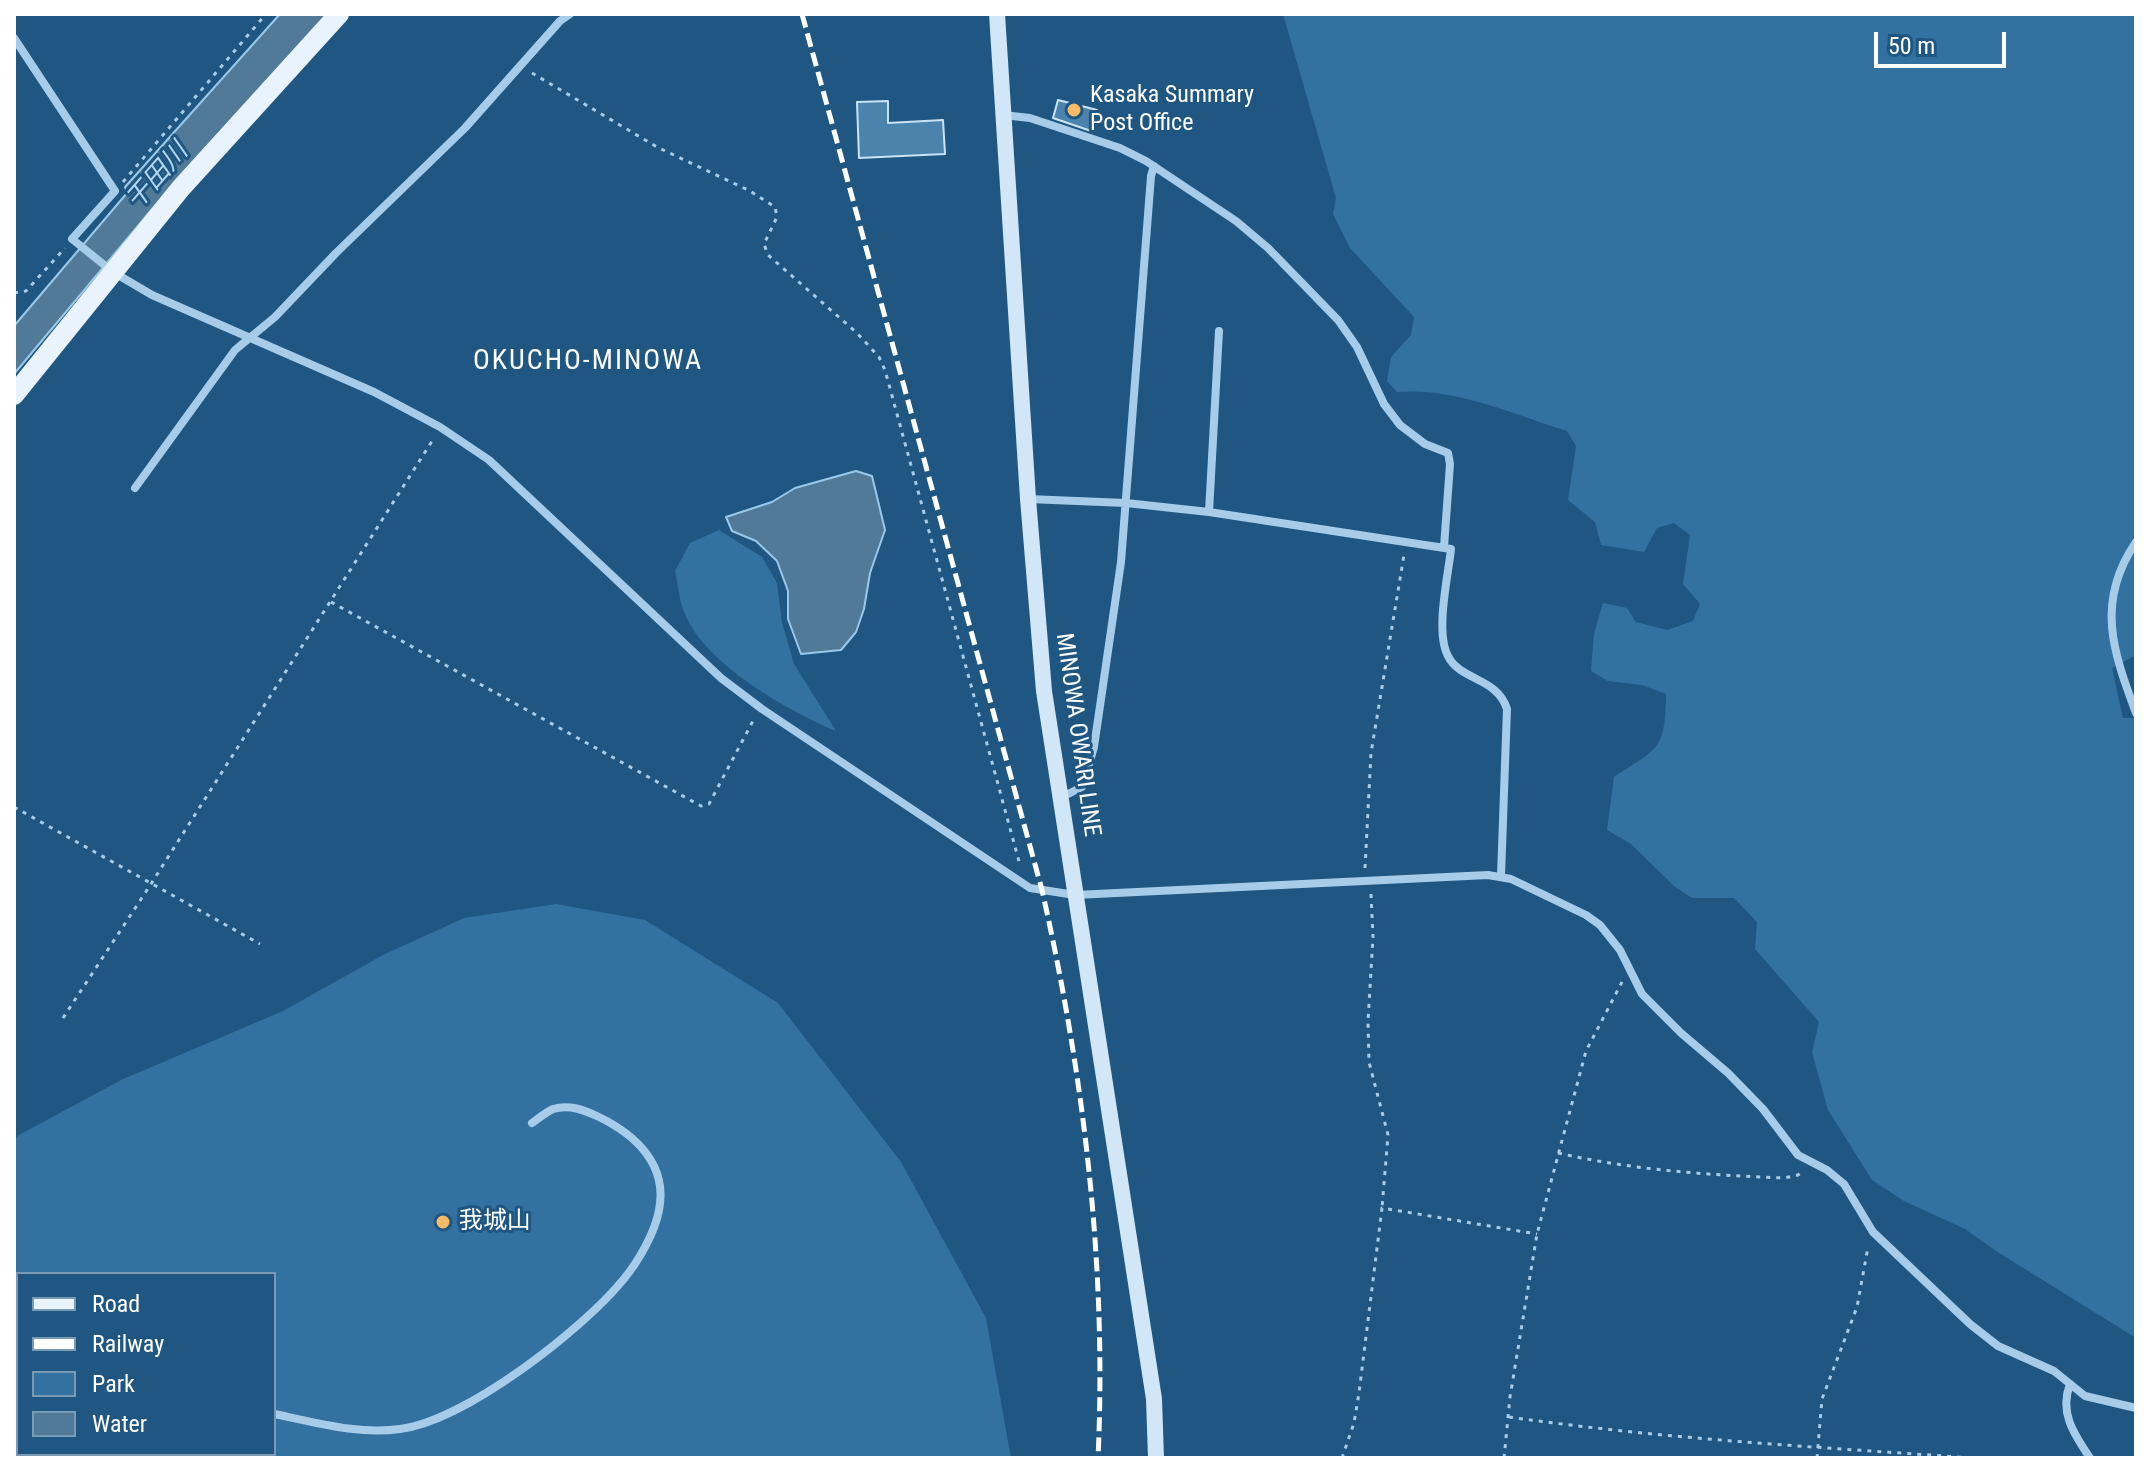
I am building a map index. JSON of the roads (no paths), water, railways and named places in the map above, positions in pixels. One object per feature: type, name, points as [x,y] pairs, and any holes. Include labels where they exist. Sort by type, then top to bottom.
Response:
[{"type":"main road","points":[[14,395],[110,270],[339,14]]},
{"type":"main road","name":"MINOWA OWARI LINE","points":[[997,14],[1028,499],[1044,691],[1154,1399],[1156,1458]]},
{"type":"street","points":[[135,488],[235,350],[275,317],[465,128],[560,21],[570,14]]},
{"type":"street","points":[[14,38],[115,191],[75,241],[110,270],[152,295],[374,392],[440,427],[489,460],[721,678],[762,709],[1030,888],[1075,895],[1501,876],[1586,915],[1600,925],[1620,950],[1642,994],[1763,1109],[1798,1155],[1827,1170],[1844,1184],[1873,1232],[1924,1282],[1998,1346],[2054,1371],[2085,1396],[2136,1408]]},
{"type":"street","points":[[1003,115],[1030,118],[1120,148],[1154,166],[1236,221],[1268,248],[1338,320],[1357,347],[1384,404],[1400,425],[1425,444],[1448,453],[1450,464],[1444,547]]},
{"type":"street","points":[[1060,794],[1068,794],[1082,787],[1094,747],[1121,562],[1154,166]]},
{"type":"street","points":[[1209,512],[1219,331]]},
{"type":"street","points":[[1028,499],[1126,503],[1209,512],[1451,549],[1443,645],[1449,660],[1494,688],[1504,698],[1507,709],[1501,876]]},
{"type":"street","points":[[2136,542],[2114,589],[2110,618],[2114,651],[2136,713]]},
{"type":"street","points":[[276,1414],[349,1428],[400,1429],[440,1418],[516,1373],[558,1343],[624,1279],[651,1234],[659,1211],[661,1182],[643,1146],[619,1127],[579,1108],[553,1109],[532,1123]]},
{"type":"street","points":[[2070,1384],[2065,1398],[2066,1416],[2090,1458]]},
{"type":"water","name":"干田川","points":[[280,14],[328,14],[178,178],[14,374],[14,326],[127,193],[125,187]]},
{"type":"water","points":[[856,471],[872,476],[885,530],[870,573],[864,609],[856,632],[841,650],[801,654],[788,619],[788,591],[777,561],[756,541],[732,531],[726,517],[772,502],[795,488]]},
{"type":"railway","points":[[802,14],[1042,890],[1057,960],[1081,1101],[1095,1244],[1099,1315],[1098,1458]]},
{"type":"place","name":"Kasaka Summary Post Office","points":[[1074,110]]},
{"type":"place","name":"我城山","points":[[443,1222]]},
{"type":"district","name":"OKUCHO-MINOWA","points":[[588,362]]}]
